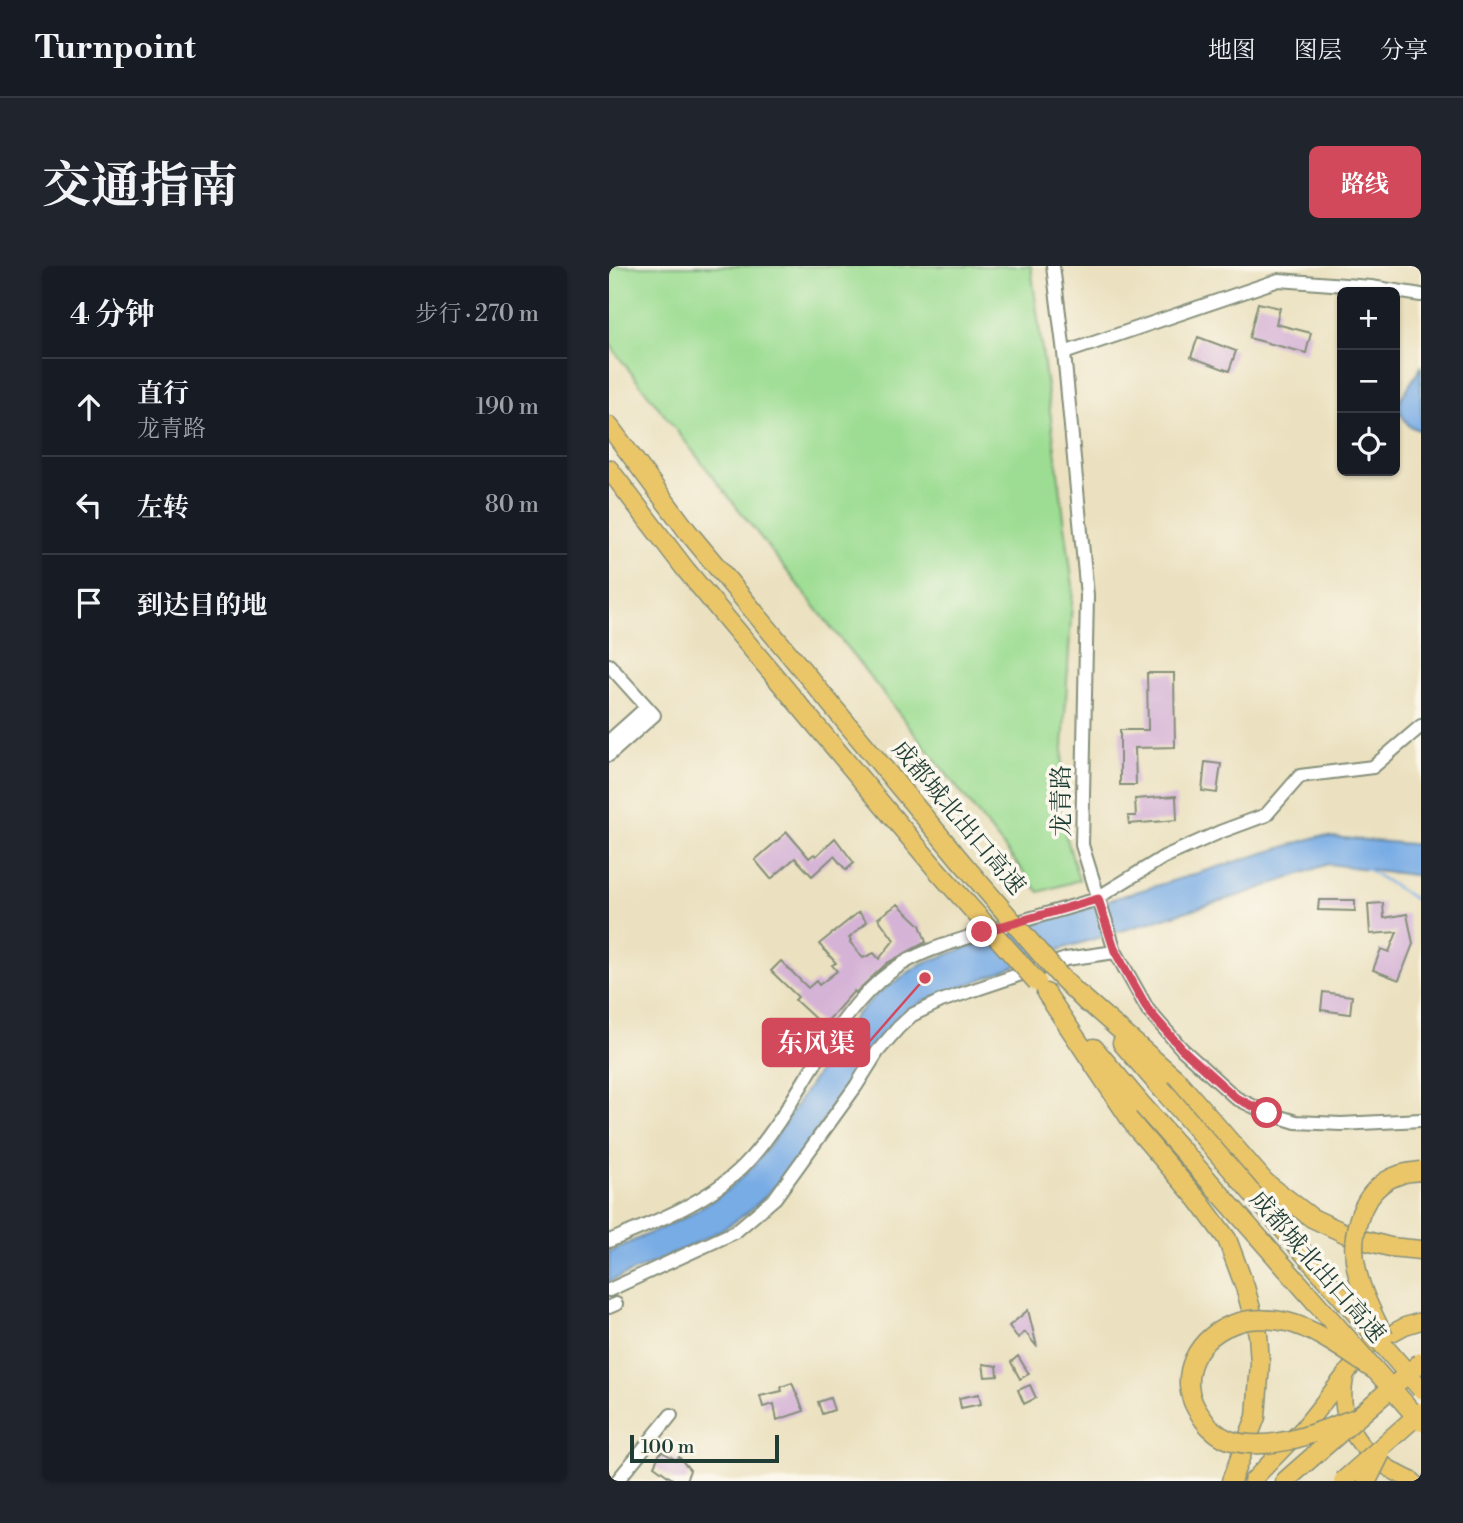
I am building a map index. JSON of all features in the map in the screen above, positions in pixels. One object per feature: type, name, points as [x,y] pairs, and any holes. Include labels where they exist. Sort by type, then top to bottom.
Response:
[{"type":"highway","name":"成都城北出口高速","points":[[609,426],[688,532],[960,860],[1421,1389]]},
{"type":"highway","name":"成都城北出口高速","points":[[609,469],[687,570],[936,869],[1421,1422]]},
{"type":"highway","points":[[1042,987],[1136,1128],[1198,1200],[1227,1240],[1245,1287],[1258,1334],[1260,1363],[1256,1417],[1231,1481]]},
{"type":"highway","points":[[1080,995],[1175,1079],[1265,1182],[1312,1218],[1355,1238],[1389,1247],[1421,1250]]},
{"type":"highway","points":[[1393,1356],[1356,1270],[1357,1222],[1367,1201],[1382,1184],[1400,1174],[1421,1171]]},
{"type":"highway","points":[[1358,1417],[1304,1438],[1261,1444],[1228,1440],[1208,1426],[1193,1406],[1187,1380],[1193,1360],[1205,1340],[1240,1322],[1263,1320],[1289,1323],[1321,1338],[1376,1371]]},
{"type":"highway","points":[[1285,1481],[1421,1362]]},
{"type":"highway","points":[[1343,1481],[1421,1412]]},
{"type":"highway","points":[[1367,1481],[1385,1444]]},
{"type":"main road","points":[[1252,1481],[1304,1427],[1368,1346],[1416,1326]]},
{"type":"main road","points":[[1346,1372],[1342,1408],[1354,1436],[1367,1452],[1387,1468],[1413,1481]]},
{"type":"street","name":"龙青路","points":[[1053,266],[1087,595],[1082,845],[1115,952],[1148,1010],[1182,1049],[1236,1098],[1267,1113],[1296,1122],[1341,1124],[1421,1120]]},
{"type":"street","points":[[1291,281],[1294,266]]},
{"type":"street","points":[[1064,353],[1279,280],[1371,287],[1421,295]]},
{"type":"street","points":[[609,665],[651,711]]},
{"type":"street","points":[[609,741],[651,711]]},
{"type":"street","points":[[609,755],[651,711]]},
{"type":"street","points":[[609,1241],[681,1209],[719,1187],[749,1160],[778,1122],[851,1011],[867,991],[894,969],[928,950],[1098,898],[1164,857],[1266,815],[1300,776],[1373,767],[1421,726]]},
{"type":"street","points":[[609,1290],[735,1232],[767,1205],[801,1163],[878,1051],[912,1015],[941,1001],[1066,959],[1115,952]]},
{"type":"street","points":[[617,1481],[671,1415]]},
{"type":"green space","points":[[609,266],[1031,266],[1073,586],[1059,812],[1079,880],[1039,892],[615,352],[609,341]]},
{"type":"water","points":[[1421,367],[1421,431],[1409,426],[1400,412],[1400,400]]},
{"type":"water","points":[[1320,836],[1421,845],[1421,876],[1328,864],[1244,894],[1064,948],[922,1002],[898,1022],[877,1045],[785,1175],[764,1198],[711,1236],[609,1282],[609,1252],[687,1216],[729,1189],[752,1167],[772,1142],[856,1015],[877,994],[921,964],[1047,919]]},
{"type":"building","points":[[1258,303],[1280,308],[1276,324],[1311,333],[1306,353],[1249,338]]},
{"type":"building","points":[[1198,337],[1236,351],[1229,371],[1191,357]]},
{"type":"building","points":[[1147,673],[1174,673],[1175,747],[1135,748],[1136,785],[1120,785],[1120,730],[1148,730]]},
{"type":"building","points":[[1205,762],[1221,764],[1217,793],[1202,791]]},
{"type":"building","points":[[1176,796],[1177,820],[1129,824],[1128,816],[1136,816],[1135,799]]},
{"type":"building","points":[[787,832],[809,858],[814,854],[816,856],[835,838],[854,863],[846,870],[834,856],[812,876],[795,858],[771,879],[755,860]]},
{"type":"building","points":[[1319,900],[1355,900],[1355,911],[1318,910]]},
{"type":"building","points":[[1383,903],[1384,918],[1407,914],[1413,944],[1399,980],[1373,970],[1381,949],[1389,952],[1397,932],[1370,934],[1368,904]]},
{"type":"building","points":[[898,904],[920,925],[926,942],[887,963],[855,993],[854,991],[823,1026],[795,1000],[798,997],[771,971],[781,961],[808,988],[816,981],[819,985],[837,971],[832,965],[836,963],[819,944],[859,912],[867,922],[849,938],[850,942],[863,958],[874,953],[879,959],[894,940],[878,918]]},
{"type":"building","points":[[1323,992],[1352,996],[1350,1014],[1321,1010]]},
{"type":"building","points":[[1028,1310],[1037,1347],[1025,1332],[1018,1338],[1009,1326]]},
{"type":"building","points":[[1018,1356],[1029,1374],[1020,1379],[1011,1362]]},
{"type":"building","points":[[983,1364],[997,1366],[998,1376],[985,1377]]},
{"type":"building","points":[[792,1383],[804,1411],[777,1420],[774,1404],[763,1407],[760,1396],[782,1391],[781,1387]]},
{"type":"building","points":[[1030,1385],[1036,1398],[1024,1404],[1018,1390]]},
{"type":"building","points":[[979,1394],[981,1404],[961,1408],[959,1398]]},
{"type":"building","points":[[830,1398],[834,1410],[822,1414],[818,1402]]},
{"type":"building","points":[[661,1451],[676,1460],[679,1457],[690,1470],[686,1481],[675,1481],[654,1466]]},
{"type":"waterway","points":[[1364,867],[1421,903]]},
{"type":"place","name":"东风渠","points":[[925,978]]},
{"type":"route","points":[[982,932],[1098,899],[1115,951],[1148,1010],[1182,1049],[1236,1098],[1267,1113]]}]
